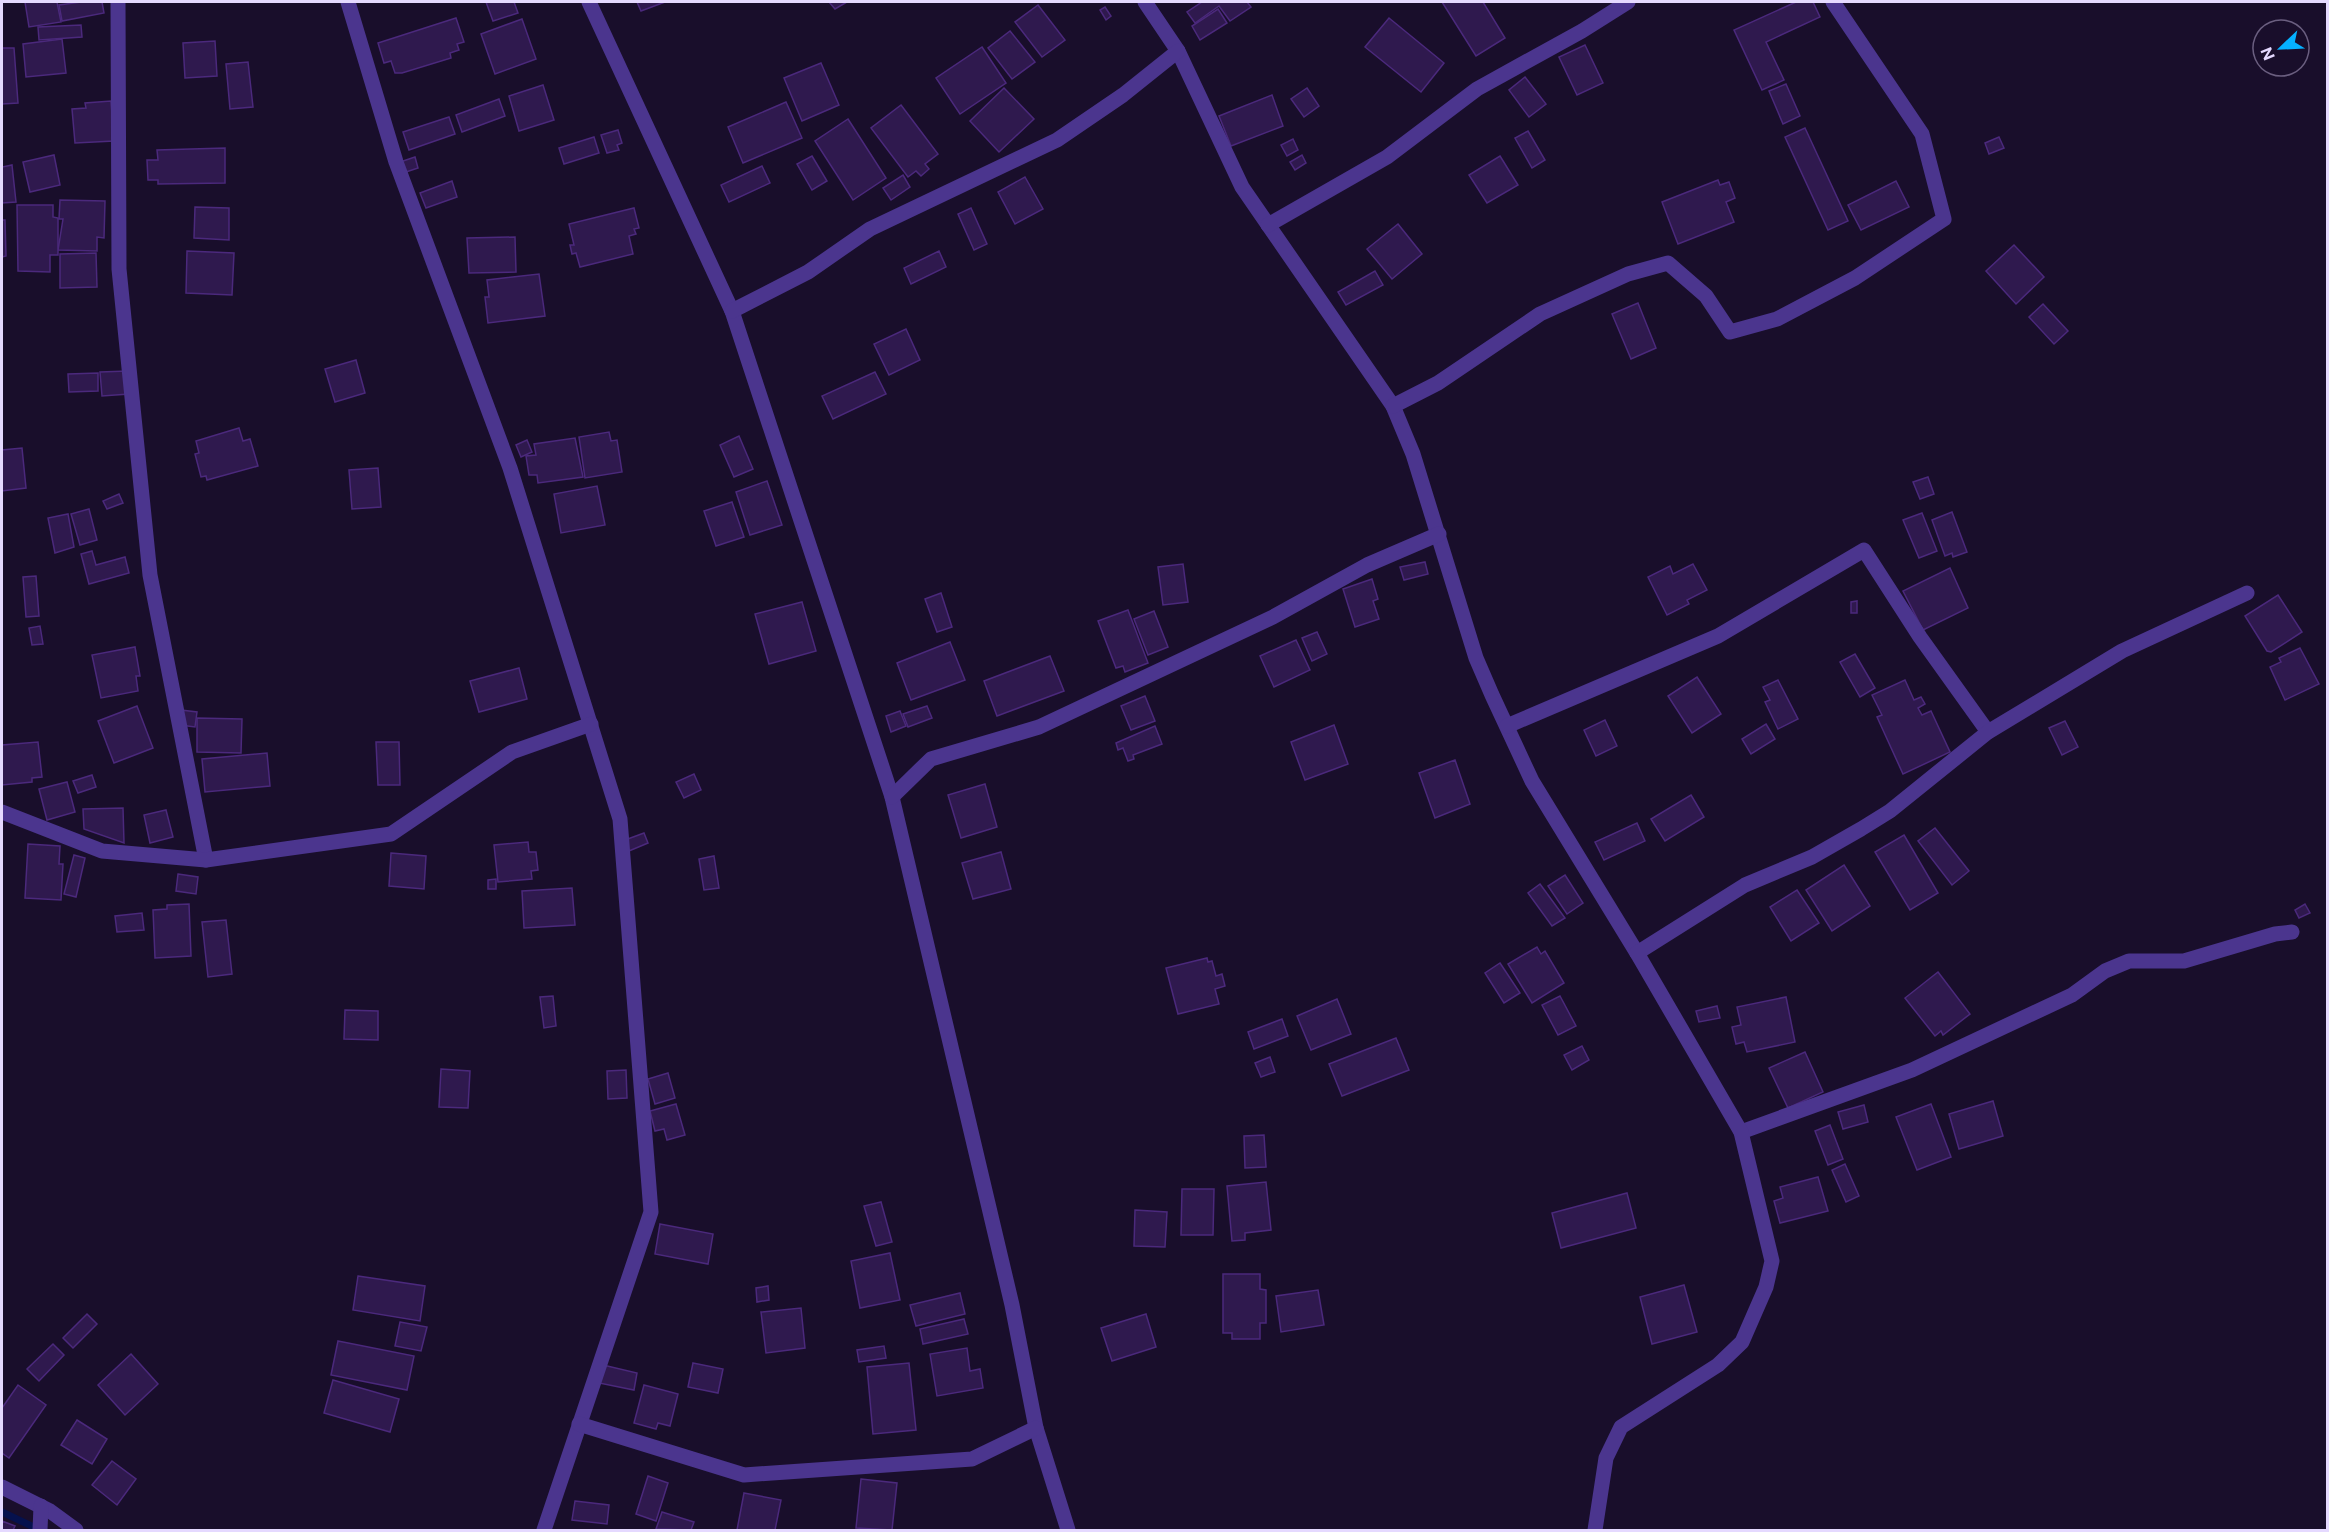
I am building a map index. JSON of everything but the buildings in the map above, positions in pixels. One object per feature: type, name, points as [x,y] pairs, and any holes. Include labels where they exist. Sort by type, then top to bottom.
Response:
[{"type":"street","points":[[118,2],[119,269],[148,564],[206,860]]},
{"type":"street","points":[[348,2],[396,162],[510,468],[620,819],[651,1212],[544,1530]]},
{"type":"street","points":[[589,2],[732,311],[892,797],[1012,1305],[1036,1428],[1068,1530]]},
{"type":"street","points":[[1145,2],[1178,51],[1242,188],[1393,406],[1413,454],[1476,658],[1532,781],[1637,952],[1741,1132],[1773,1261],[1766,1287],[1742,1341],[1726,1357],[1621,1427],[1606,1458],[1595,1530]]},
{"type":"street","points":[[1268,225],[1387,157],[1477,88],[1582,31],[1628,2]]},
{"type":"street","points":[[1393,406],[1438,383],[1540,314],[1628,274],[1668,264],[1706,296],[1730,332],[1777,319],[1855,278],[1944,219],[1922,134],[1833,2]]},
{"type":"street","points":[[732,311],[808,272],[870,229],[1057,140],[1123,95],[1178,51]]},
{"type":"street","points":[[892,797],[931,759],[1039,727],[1273,617],[1367,565],[1439,534]]},
{"type":"street","points":[[1506,726],[1718,636],[1864,550],[1920,637],[1988,732]]},
{"type":"street","points":[[1637,952],[1745,885],[1812,857],[1861,830],[1890,811],[1988,732],[2122,651],[2247,593]]},
{"type":"street","points":[[2,812],[102,851],[206,860],[391,834],[512,752],[591,724]]},
{"type":"street","points":[[1741,1132],[1912,1070],[2072,995],[2105,971],[2129,961],[2184,961],[2275,934],[2292,932]]},
{"type":"street","points":[[579,1424],[744,1476],[972,1459],[1036,1428]]},
{"type":"street","points":[[2,1487],[41,1506],[76,1530]]},
{"type":"street","points":[[40,1530],[41,1506]]},
{"type":"waterway","points":[[2,1512],[40,1530]]}]
